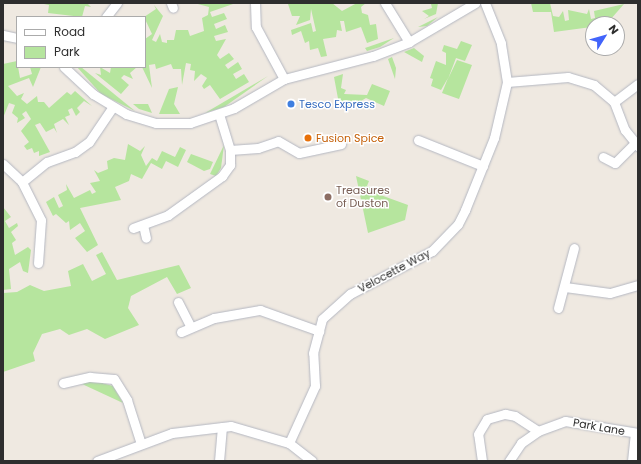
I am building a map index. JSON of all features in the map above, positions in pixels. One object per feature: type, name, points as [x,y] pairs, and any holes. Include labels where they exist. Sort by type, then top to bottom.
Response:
[{"type":"street","points":[[107,16],[117,3]]},
{"type":"street","points":[[255,3],[256,27],[284,79]]},
{"type":"street","points":[[385,3],[409,42]]},
{"type":"street","points":[[65,68],[112,108],[145,120],[169,124],[219,115],[284,79],[373,56],[409,42],[475,3]]},
{"type":"street","name":"Velocette Way","points":[[289,443],[315,386],[313,353],[322,319],[344,298],[420,260],[446,239],[465,210],[503,112],[507,82],[501,43],[485,3]]},
{"type":"street","points":[[3,35],[16,38]]},
{"type":"street","points":[[507,82],[568,77],[594,85],[614,102],[637,144],[615,164],[603,157]]},
{"type":"street","points":[[614,102],[638,84]]},
{"type":"street","points":[[22,182],[47,162],[75,152],[89,142],[112,108]]},
{"type":"street","points":[[133,228],[168,215],[191,196],[214,184],[230,164],[230,150],[219,115]]},
{"type":"street","points":[[230,150],[258,148],[278,136],[298,153],[341,144]]},
{"type":"street","points":[[418,140],[483,166]]},
{"type":"street","points":[[3,164],[22,182],[41,220],[38,263]]},
{"type":"street","points":[[143,225],[146,238]]},
{"type":"street","points":[[558,308],[565,287],[574,248]]},
{"type":"street","points":[[565,287],[610,293],[638,286]]},
{"type":"street","points":[[178,302],[190,326]]},
{"type":"street","points":[[181,332],[190,326],[214,318],[260,310],[319,331]]},
{"type":"street","points":[[63,383],[90,377],[114,380],[127,400],[141,444]]},
{"type":"street","points":[[482,461],[478,434],[487,419],[505,414],[515,416],[538,431]]},
{"type":"street","name":"Park Lane","points":[[509,461],[521,443],[538,431],[565,421],[636,433]]},
{"type":"street","points":[[219,461],[222,427]]},
{"type":"street","points":[[97,461],[172,432],[222,427],[261,433],[289,443],[312,461]]},
{"type":"street","points":[[632,461],[636,433]]},
{"type":"green space","points":[[87,3],[91,7],[85,6],[82,16],[74,16],[48,13],[49,5],[44,4]]},
{"type":"green space","points":[[194,3],[233,4],[210,12],[212,17],[224,13],[227,19],[214,24],[216,29],[225,25],[228,32],[214,36],[216,41],[226,39],[217,55],[220,59],[229,53],[234,59],[225,65],[228,69],[238,62],[242,69],[233,74],[236,79],[244,74],[249,82],[220,99],[210,85],[204,89],[202,86],[207,78],[201,74],[194,81],[195,71],[190,70],[191,64],[186,63],[182,85],[181,69],[173,69],[171,64],[156,69],[155,64],[149,65],[152,88],[142,68],[146,68],[146,38],[152,34],[146,21],[146,16],[156,9],[154,5],[163,16],[152,40],[156,42],[160,34],[162,42],[167,43],[167,40],[174,40],[176,30],[188,30],[190,36],[204,31],[202,18],[208,15],[209,7]]},
{"type":"green space","points":[[332,3],[342,11],[357,3],[366,3],[361,7],[362,13],[368,15],[370,25],[376,24],[378,39],[367,43],[361,27],[346,32],[344,21],[340,21],[342,31],[337,30],[336,37],[323,39],[327,56],[321,57],[318,48],[310,50],[309,41],[305,43],[301,31],[292,35],[291,30],[311,23],[313,32],[316,31],[311,9],[310,20],[296,25],[300,16],[292,16],[288,4]]},
{"type":"green space","points":[[438,3],[436,14],[424,19],[429,16],[422,11],[432,8],[431,4],[419,4]]},
{"type":"green space","points":[[531,3],[550,3],[553,16],[559,17],[563,11],[565,21],[569,20],[568,10],[587,14],[589,9],[590,16],[585,16],[585,28],[554,32],[551,12],[533,12]]},
{"type":"green space","points":[[624,4],[614,16],[595,16],[594,11]]},
{"type":"green space","points":[[438,17],[427,26],[418,27]]},
{"type":"green space","points":[[394,38],[380,47],[367,51],[365,48]]},
{"type":"green space","points":[[461,41],[472,45],[465,61],[456,58],[448,79],[457,60],[472,65],[459,99],[442,93],[448,78],[441,90],[431,86],[433,79],[430,78],[436,61],[446,65],[446,53],[442,51],[444,45],[457,49]]},
{"type":"green space","points":[[414,48],[424,56],[422,62],[404,52]]},
{"type":"green space","points":[[392,57],[396,68],[395,79],[388,59]]},
{"type":"green space","points":[[16,61],[16,68],[18,68],[20,78],[32,74],[30,68],[41,68],[33,87],[29,78],[8,86],[17,96],[24,93],[21,99],[27,104],[37,96],[38,102],[44,102],[49,108],[67,92],[71,95],[75,91],[92,106],[84,101],[77,108],[80,112],[76,116],[72,108],[68,110],[70,115],[65,117],[69,125],[63,119],[54,124],[57,133],[54,128],[46,132],[40,123],[35,125],[50,152],[39,156],[39,151],[34,153],[32,148],[27,150],[24,146],[29,142],[21,131],[31,119],[26,111],[22,114],[25,118],[17,123],[18,118],[12,113],[15,105],[9,103],[3,118],[3,64]]},
{"type":"green space","points":[[78,68],[82,68],[135,111],[101,94]]},
{"type":"green space","points":[[100,68],[110,73],[111,68],[136,68],[130,73],[133,79],[124,75],[121,78],[129,85],[121,94],[95,73],[101,75]]},
{"type":"green space","points":[[343,74],[341,88],[346,90],[344,94],[367,95],[372,84],[390,91],[384,106],[366,98],[349,108],[339,104],[334,77]]},
{"type":"green space","points":[[268,76],[224,107],[205,113]]},
{"type":"green space","points":[[178,87],[174,104],[180,114],[159,114],[169,89]]},
{"type":"green space","points":[[133,104],[148,104],[152,113],[139,109]]},
{"type":"green space","points":[[128,144],[140,151],[145,146],[141,155],[146,166],[152,158],[157,161],[162,151],[175,157],[180,147],[186,150],[178,167],[166,161],[162,169],[151,163],[142,179],[131,174],[129,181],[115,187],[121,200],[80,208],[98,245],[87,252],[75,238],[85,231],[80,223],[70,230],[69,221],[66,223],[56,214],[53,216],[46,202],[54,197],[59,208],[63,206],[58,195],[67,190],[66,184],[74,198],[90,190],[92,194],[96,192],[90,183],[100,181],[94,170],[98,173],[108,169],[107,161],[114,158],[125,160]]},
{"type":"green space","points":[[224,145],[221,168],[216,176],[210,174]]},
{"type":"green space","points":[[191,154],[213,162],[210,169],[204,171],[187,162]]},
{"type":"green space","points":[[356,176],[369,181],[367,186],[377,190],[375,193],[408,205],[405,220],[368,233]]},
{"type":"green space","points":[[3,207],[11,217],[5,221],[9,228],[17,223],[18,226],[11,232],[16,240],[12,243],[15,255],[28,247],[31,250],[28,273],[23,271],[20,262],[9,269],[11,289],[3,290]]},
{"type":"green space","points":[[102,252],[117,280],[179,265],[191,288],[177,294],[167,277],[131,296],[128,308],[139,325],[105,339],[87,329],[69,335],[60,329],[42,334],[33,353],[35,361],[3,372],[3,293],[17,292],[30,285],[44,291],[71,286],[68,271],[83,264],[92,281],[106,274],[96,255]]},
{"type":"green space","points":[[91,380],[113,386],[123,403],[82,384]]},
{"type":"place","name":"Tesco Express","points":[[291,104]]},
{"type":"place","name":"Fusion Spice","points":[[308,138]]},
{"type":"place","name":"Treasures of Duston","points":[[328,197]]}]
